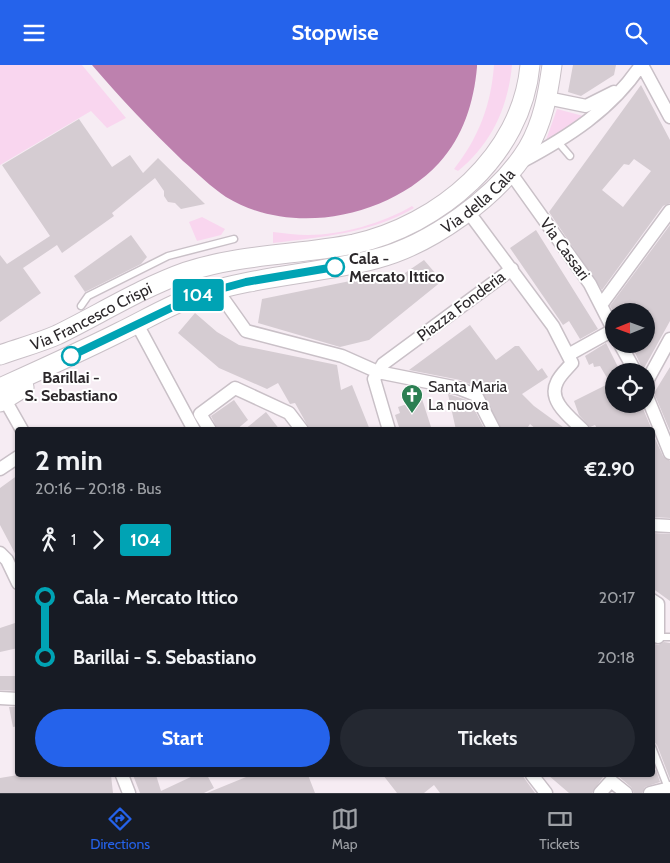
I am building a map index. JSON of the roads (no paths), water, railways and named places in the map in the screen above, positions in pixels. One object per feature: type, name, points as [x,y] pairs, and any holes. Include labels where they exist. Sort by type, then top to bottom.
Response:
[{"type":"main road","name":"Via della Cala","points":[[208,266],[352,244],[384,235],[425,215],[475,177],[500,149],[522,108],[530,65]]},
{"type":"main road","name":"Via della Cala","points":[[217,290],[377,258],[422,241],[467,210],[512,169],[528,147],[539,125],[547,98],[552,65]]},
{"type":"main road","name":"Via Francesco Crispi","points":[[0,355],[56,335],[155,285],[208,266]]},
{"type":"main road","name":"Via Francesco Crispi","points":[[2,397],[67,358],[180,303],[217,290]]},
{"type":"main road","points":[[0,368],[56,335]]},
{"type":"street","points":[[512,169],[558,142],[590,120],[628,85],[642,65],[670,117]]},
{"type":"street","points":[[547,98],[586,107],[628,85]]},
{"type":"street","name":"Via Cassari","points":[[512,169],[590,284],[605,313]]},
{"type":"street","name":"Piazza Fonderia","points":[[378,372],[383,364],[512,269],[467,210]]},
{"type":"street","points":[[601,305],[670,211]]},
{"type":"street","points":[[512,269],[553,326],[572,363],[556,382],[554,395],[561,408],[580,427]]},
{"type":"street","points":[[217,290],[246,331],[342,356],[378,372],[458,388],[476,395],[492,427]]},
{"type":"street","points":[[136,324],[192,427]]},
{"type":"street","points":[[568,355],[605,335]]},
{"type":"street","points":[[655,372],[666,358],[670,339]]},
{"type":"street","points":[[378,372],[374,379],[388,427]]},
{"type":"street","points":[[208,427],[200,414],[235,388],[289,413],[300,427]]},
{"type":"street","points":[[2,397],[20,427]]},
{"type":"street","points":[[654,413],[670,453]]},
{"type":"street","points":[[0,469],[15,459]]},
{"type":"street","points":[[655,525],[670,526]]},
{"type":"street","points":[[0,553],[7,559],[15,576]]},
{"type":"street","points":[[655,602],[658,605],[660,637]]},
{"type":"street","points":[[0,698],[15,699]]},
{"type":"street","points":[[123,777],[129,793]]},
{"type":"street","points":[[534,777],[546,793]]},
{"type":"street","points":[[600,793],[610,778],[626,793]]},
{"type":"street","points":[[650,793],[669,788]]},
{"type":"lane","points":[[558,142],[570,156]]},
{"type":"lane","points":[[81,306],[88,295],[168,256],[234,239]]},
{"type":"lane","points":[[655,754],[669,788]]},
{"type":"place","name":"Cala - Mercato Ittico","points":[[335,267]]},
{"type":"place","name":"Barillai - S. Sebastiano","points":[[71,356]]},
{"type":"place","name":"Santa Maria La nuova","points":[[412,414]]}]
